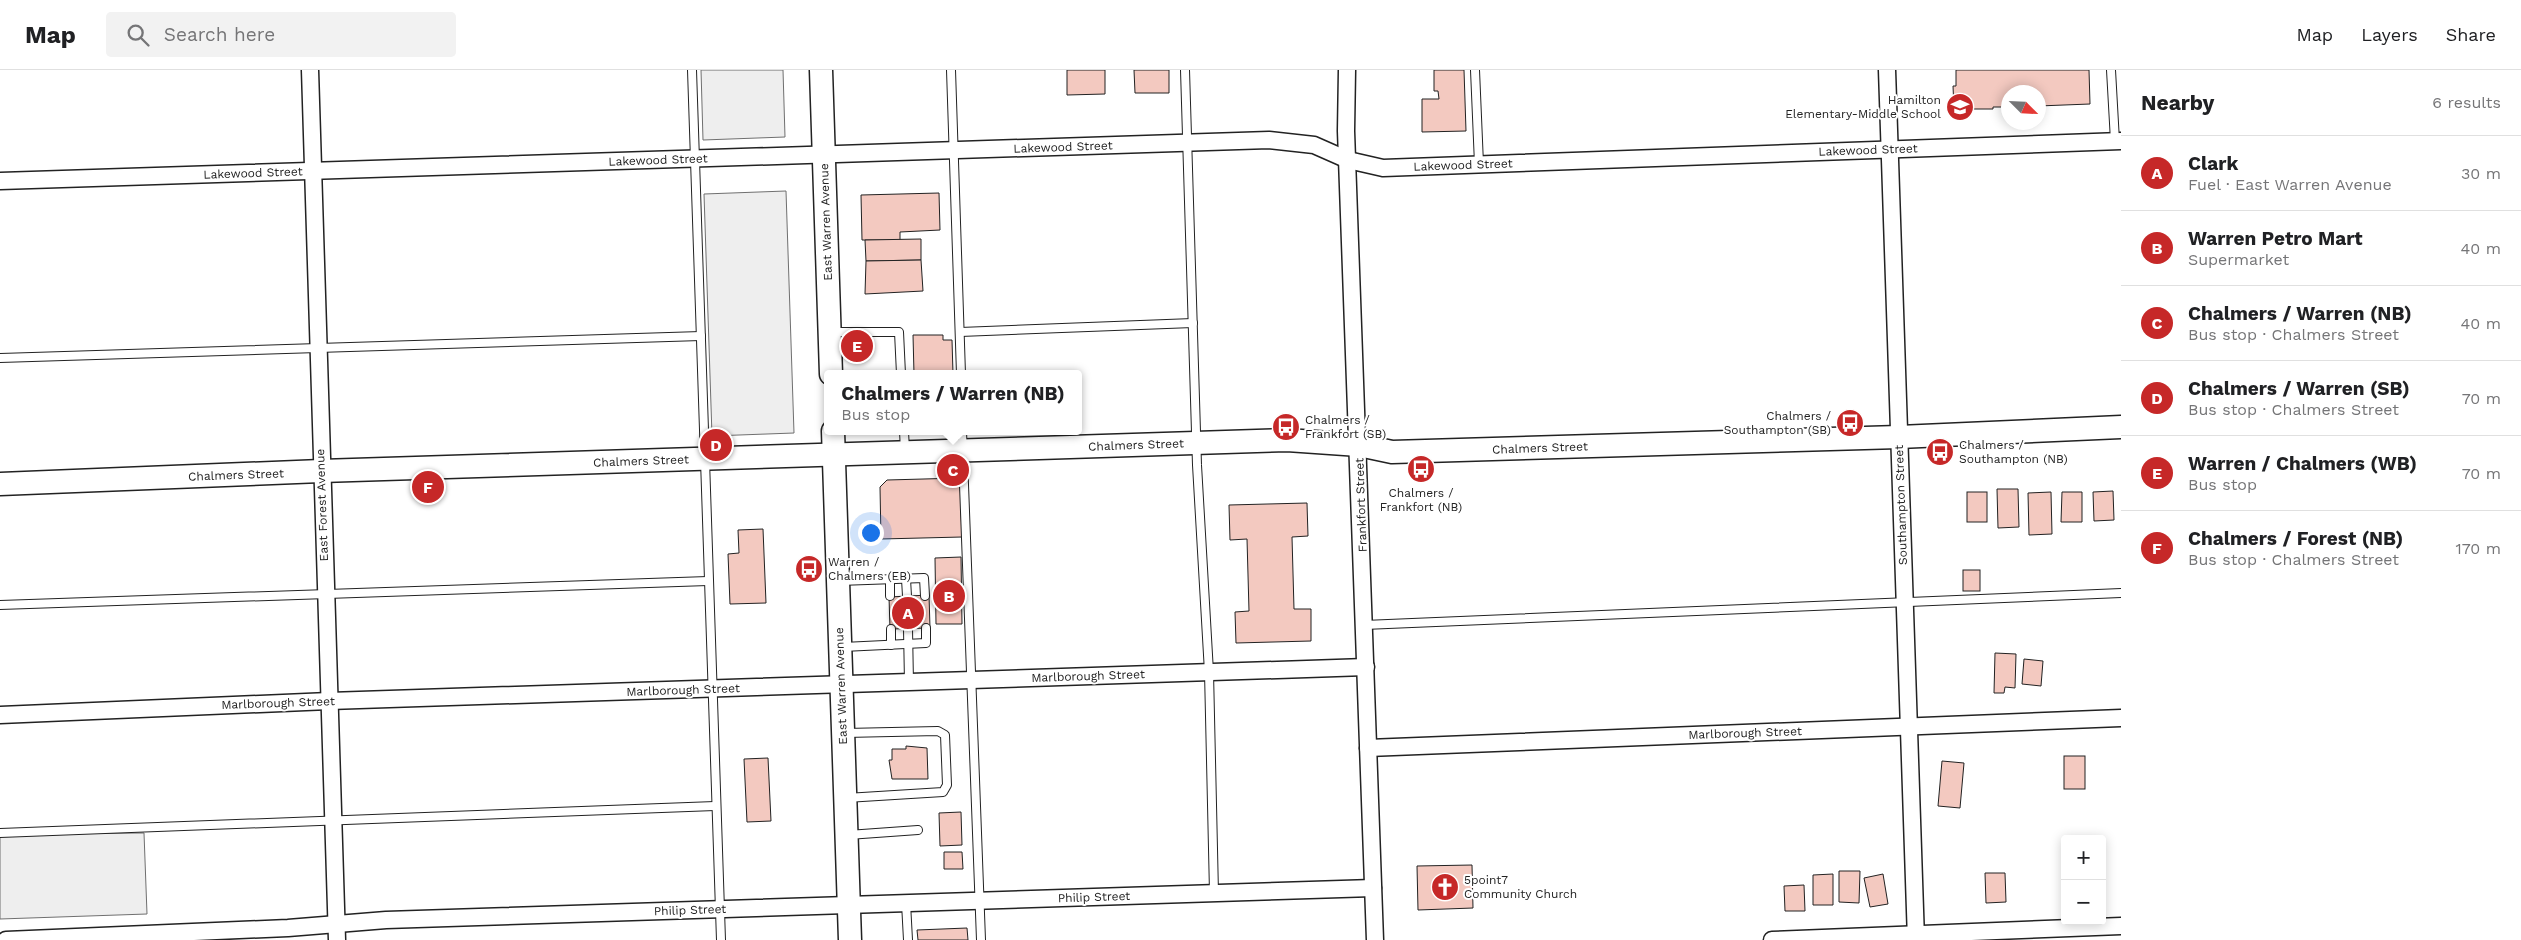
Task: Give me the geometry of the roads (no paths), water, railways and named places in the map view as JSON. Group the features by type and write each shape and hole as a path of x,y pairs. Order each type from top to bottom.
{"street":[{"name":"East Forest Avenue","path":"310,70 317,348 337,932"},
{"name":"East Warren Avenue","path":"821,70 831,370"},
{"name":"Frankfort Street","path":"1347,70 1348,160 1375,940"},
{"name":"Southampton Street","path":"1887,70 1916,937"},
{"name":"Lakewood Street","path":"0,181 1268,140 1314,145 1348,160 1383,168 2118,141"},
{"name":"Chalmers Street","path":"0,484 322,471 833,455 904,442 1197,443 1287,440 1359,445 1392,452 1899,437 2121,427"},
{"name":"East Warren Avenue","path":"833,435 850,940"},
{"name":"Marlborough Street","path":"0,715 329,701 1366,667"},
{"name":"Marlborough Street","path":"1368,748 2121,718"},
{"name":"Philip Street","path":"6,940 337,932 386,920 1374,888"},
{"path":"1772,940 1916,937 2121,926"}],"lane":[{"path":"692,70 711,689 721,940"},
{"path":"951,70 961,370"},
{"path":"1185,70 1197,443 1209,672 1214,893"},
{"path":"1476,70 1479,164"},
{"path":"2111,70 2118,141"},
{"path":"960,332 1193,322"},
{"path":"829,332 899,332 901,370"},
{"path":"0,358 701,336"},
{"path":"962,441 981,940"},
{"path":"906,578 907,596"},
{"path":"837,581 924,578 924,596"},
{"path":"890,579 890,596"},
{"path":"0,605 708,581"},
{"path":"1364,625 1904,604 2121,593"},
{"path":"840,648 926,643 926,628"},
{"path":"891,629 891,645"},
{"path":"908,629 909,683"},
{"path":"843,732 938,731 945,734 947,785 943,792 845,798"},
{"path":"0,833 715,806"},
{"path":"846,835 918,830"},
{"path":"906,903 908,940"}],"place":[{"name":"Hamilton Elementary-Middle School","path":"1960,107"},
{"name":"Warren / Chalmers (WB)","path":"857,346"},
{"name":"Chalmers / Southampton (SB)","path":"1850,423"},
{"name":"Chalmers / Frankfort (SB)","path":"1286,427"},
{"name":"Chalmers / Warren (SB)","path":"716,445"},
{"name":"Chalmers / Southampton (NB)","path":"1940,452"},
{"name":"Chalmers / Frankfort (NB)","path":"1421,469"},
{"name":"Chalmers / Warren (NB)","path":"953,470"},
{"name":"Chalmers / Forest (NB)","path":"428,487"},
{"name":"Warren / Chalmers (EB)","path":"809,569"},
{"name":"Warren Petro Mart","path":"949,596"},
{"name":"Clark","path":"908,613"},
{"name":"5point7 Community Church","path":"1445,887"}]}
